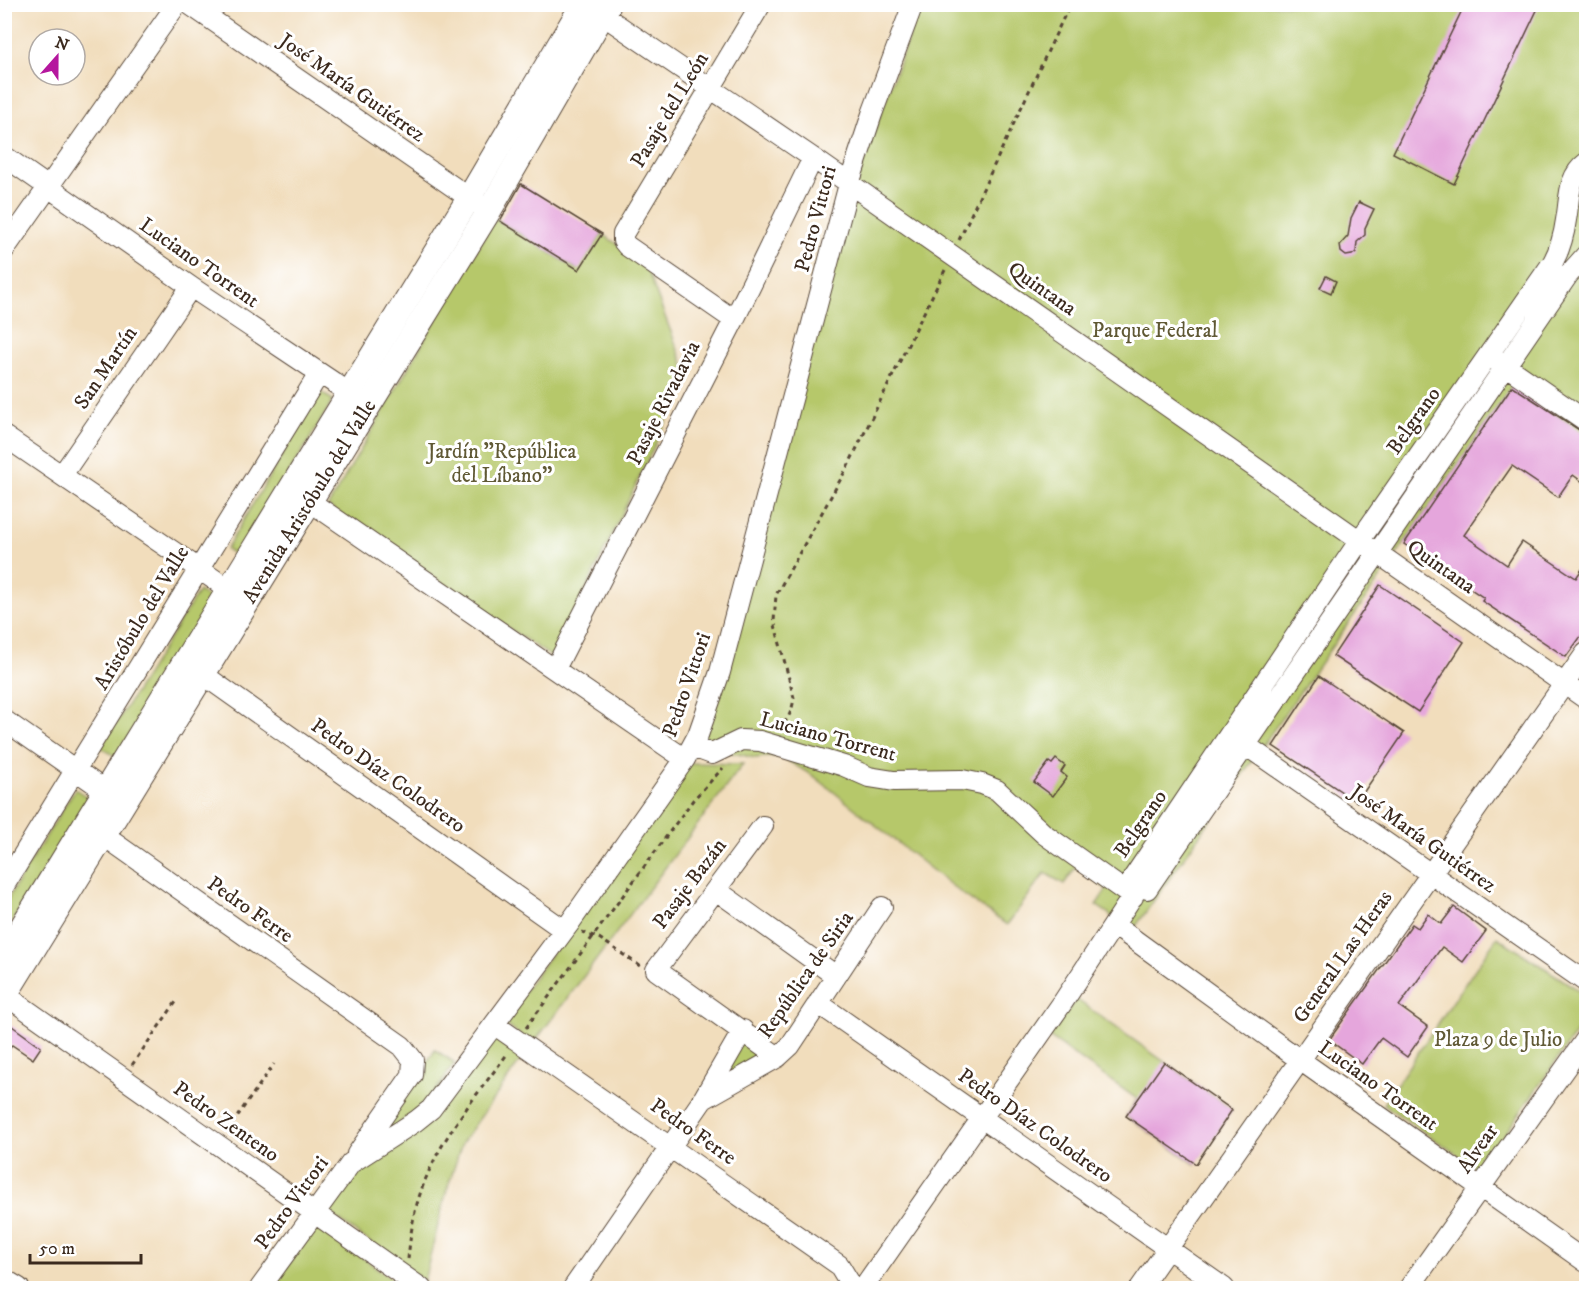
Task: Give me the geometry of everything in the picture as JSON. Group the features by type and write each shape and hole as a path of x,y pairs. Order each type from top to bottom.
{"main road":[{"name":"Avenida Aristóbulo del Valle","path":"239,596 291,488 348,393 469,198 595,7"},
{"name":"Avenida Aristóbulo del Valle","path":"5,995 95,830 194,668 239,596 310,502 489,211 595,7"},
{"name":"Avenida Aristóbulo del Valle","path":"4,956 95,830"}],"street":[{"path":"4,250 177,4"},
{"name":"José María Gutiérrez","path":"189,4 489,211"},
{"name":"Pasaje del León","path":"734,320 627,246 623,241 623,234 761,4"},
{"name":"Pedro Vittori","path":"260,1288 351,1163 431,1109 495,1025 689,753 720,672 849,184 912,4"},
{"name":"Quintana","path":"595,7 1587,699"},
{"name":"Luciano Torrent","path":"4,156 191,287 370,406"},
{"name":"Pasaje Rivadavia","path":"555,669 734,320 813,158"},
{"name":"Belgrano","path":"1136,892 1147,889 1360,540 1558,252 1566,222 1570,187 1585,159"},
{"name":"Belgrano","path":"1238,739 1377,552 1568,275 1587,255"},
{"name":"San Martín","path":"62,475 191,287"},
{"path":"1489,354 1587,421"},
{"name":"Aristóbulo del Valle","path":"4,886 77,772 319,374"},
{"path":"4,436 239,596"},
{"name":"Luciano Torrent","path":"291,488 555,669 689,753 712,754 741,740 760,741 844,766 869,777 894,781 962,780 982,784 997,790 1044,834 1136,892"},
{"name":"General Las Heras","path":"1140,1288 1587,653"},
{"name":"Pedro Díaz Colodrero","path":"194,668 566,927"},
{"path":"4,720 115,797"},
{"name":"José María Gutiérrez","path":"1238,739 1587,982"},
{"name":"Pasaje Bazán","path":"648,968 716,890 763,826"},
{"name":"Pedro Ferre","path":"95,830 402,1046 413,1060 412,1076 351,1163"},
{"path":"716,890 836,976"},
{"path":"863,1288 1136,892"},
{"name":"República de Siria","path":"702,1101 778,1057 790,1046 882,907"},
{"name":"Luciano Torrent","path":"1114,925 1300,1060 1587,1262"},
{"path":"648,968 743,1030 778,1057"},
{"name":"Pedro Zenteno","path":"5,995 421,1288"},
{"name":"Pedro Díaz Colodrero","path":"818,1004 1224,1288"},
{"name":"Pedro Ferre","path":"495,1025 839,1265 853,1288"},
{"name":"República de Siria","path":"573,1288 702,1101 743,1030"},
{"name":"Alvear","path":"1409,1288 1587,1039"},
{"path":"4,1279 19,1288"}],"path":[{"path":"760,741 780,728 787,720 794,698 774,621 776,595 848,466 952,255 1070,4"},
{"path":"1585,159 1587,117"},
{"path":"402,1275 408,1262 411,1228 417,1203 426,1177 453,1126 693,800 728,762"},
{"path":"566,927 600,938 648,968"},
{"path":"123,1078 176,1002"},
{"path":"217,1145 274,1064"}],"green space":[{"name":"Parque Federal","path":"920,5 1586,5 1586,435 1512,386 1129,936 1109,914 1096,905 1107,889 1076,867 1064,884 1045,873 1007,925 961,893 815,777 780,756 755,758 699,745 862,165"},
{"name":"Jardín \"República del Líbano\"","path":"495,218 578,270 602,234 644,262 688,376 553,658 328,506"},
{"path":"320,392 333,400 239,558 226,549"},
{"path":"199,591 213,601 116,757 101,747"},
{"path":"689,763 743,764 533,1044 502,1022"},
{"path":"75,789 90,799 5,933 5,903"},
{"name":"Plaza 9 de Julio","path":"1497,937 1586,995 1586,1018 1480,1170 1383,1104"},
{"path":"1076,999 1232,1110 1195,1164 1126,1116 1137,1099 1049,1037"},
{"path":"495,1032 526,1053 462,1143 446,1193 424,1281 328,1212 358,1169"},
{"path":"743,1033 776,1057 708,1092"},
{"path":"435,1050 455,1063 427,1103 368,1146"},
{"path":"317,1225 405,1288 271,1288"}],"building":[{"path":"1465,4 1540,4 1454,184 1393,153"},
{"path":"521,184 602,234 579,270 500,221"},
{"path":"1359,202 1374,209 1365,228 1365,235 1357,242 1356,252 1346,256 1341,252 1340,245 1348,236 1351,218"},
{"path":"1326,276 1336,281 1331,293 1320,288"},
{"path":"1512,386 1587,435 1587,485 1573,475 1558,497 1512,466 1464,535 1507,565 1522,542 1576,578 1587,562 1587,628 1566,657 1482,601 1484,598 1404,544"},
{"path":"1380,585 1464,642 1418,712 1333,656"},
{"path":"1319,676 1404,733 1357,802 1273,746"},
{"path":"1056,759 1065,766 1061,772 1067,777 1053,796 1034,782 1049,762 1052,764"},
{"path":"1454,907 1486,931 1463,962 1442,947 1399,1006 1428,1027 1407,1057 1381,1038 1362,1064 1329,1040 1412,924 1418,928 1428,914 1441,924"},
{"path":"12,1026 41,1047 33,1059 12,1045 4,1057 4,1028"},
{"path":"1164,1062 1232,1110 1196,1164 1126,1116"}]}
